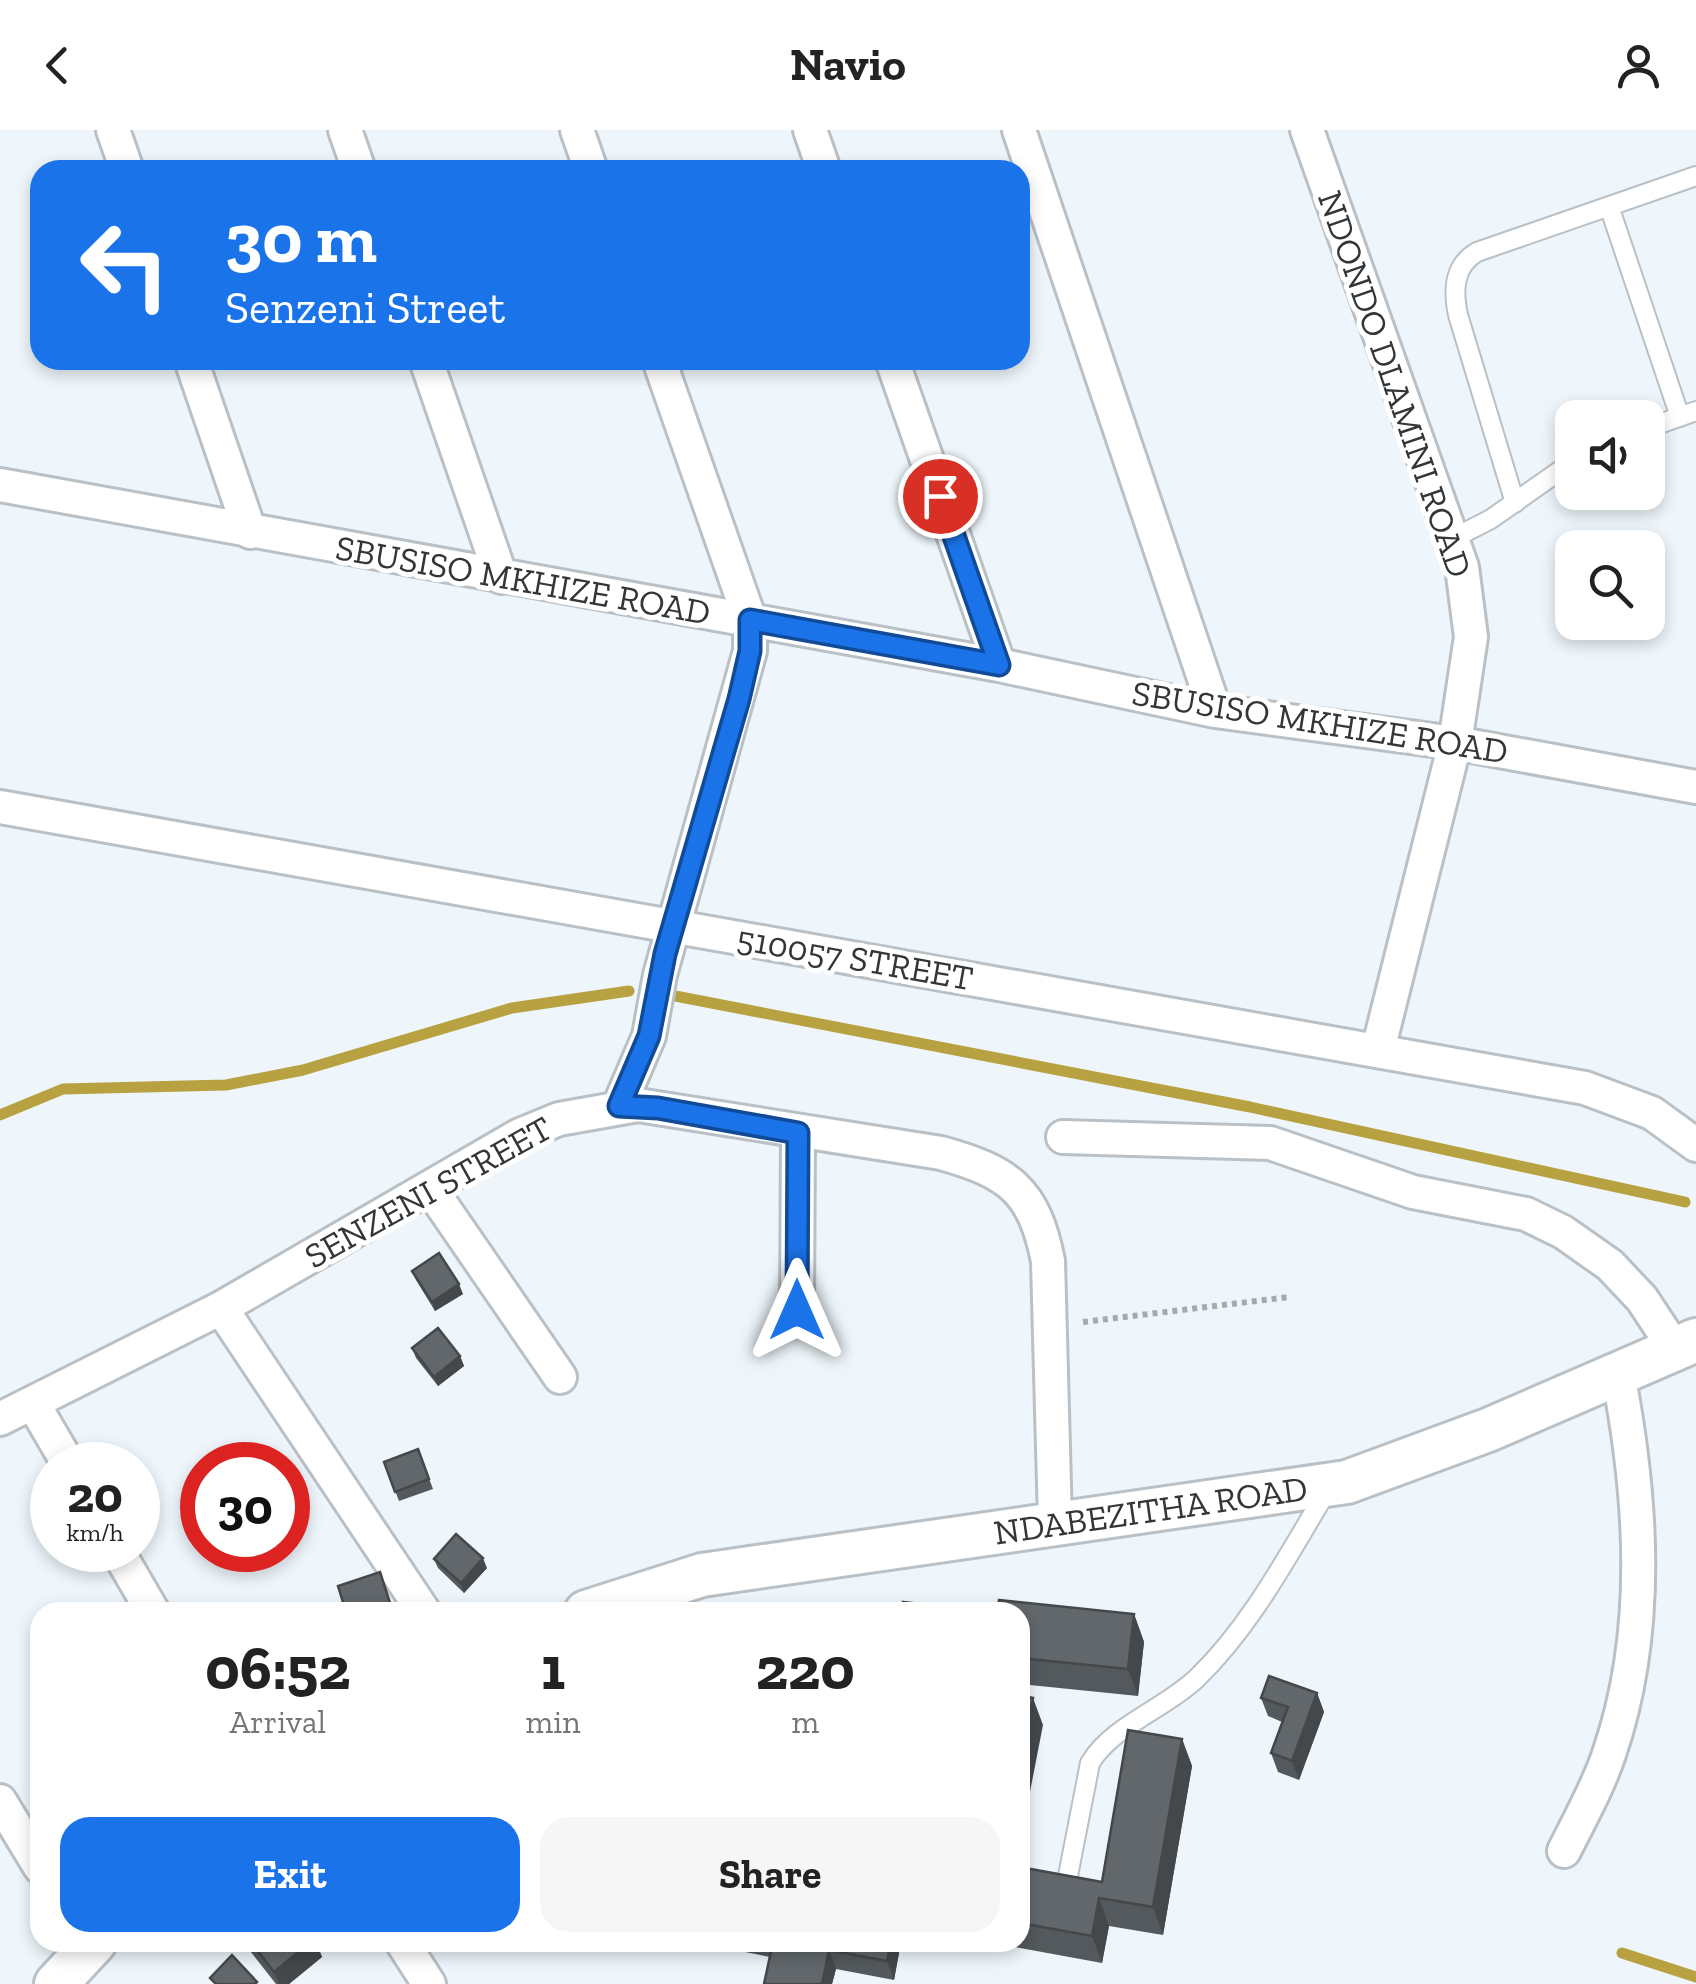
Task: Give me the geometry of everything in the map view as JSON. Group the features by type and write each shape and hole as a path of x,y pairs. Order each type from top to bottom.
{"street":[{"path":"113,130 124,160"},
{"path":"346,130 356,160"},
{"path":"577,130 588,160"},
{"path":"810,130 820,160"},
{"path":"1019,130 1029,160"},
{"name":"NDONDO DLAMINI ROAD","path":"1307,130 1462,567 1471,637 1456,743 1378,1050"},
{"path":"1030,163 1215,711"},
{"path":"194,370 250,532"},
{"path":"429,370 501,577"},
{"path":"619,1106 649,1036 657,986 750,651 750,620 662,370"},
{"path":"896,370 999,665"},
{"name":"SBUSISO MKHIZE ROAD","path":"0,485 999,665 1215,711 1456,743 1696,786"},
{"name":"510057 STREET","path":"0,807 1378,1050 1623,1099 1696,1146"},
{"name":"SENZENI STREET","path":"0,1419 221,1308 520,1135 559,1119 619,1106 658,1108 941,1153 980,1164 1010,1180 1028,1201 1041,1226 1052,1326 1055,1522"},
{"path":"797,1310 798,1133"},
{"path":"1063,1137 1270,1142 1414,1192 1526,1214 1563,1232 1610,1265 1686,1344"},
{"path":"430,1188 560,1376"},
{"path":"221,1308 417,1602"},
{"name":"NDABEZITHA ROAD","path":"617,1602 702,1574 1330,1485 1382,1472 1686,1344"},
{"path":"1564,1852 1608,1756 1636,1632 1634,1456 1618,1374"},
{"path":"34,1405 56,1442"},
{"path":"130,1572 147,1602"},
{"path":"0,1801 30,1850"},
{"path":"56,1984 83,1952"},
{"path":"408,1952 429,1984"}],"lane":[{"path":"1515,503 1458,315 1454,292 1458,273 1478,252 1696,176"},
{"path":"1609,206 1688,414"},
{"path":"1452,538 1515,503 1555,474"},
{"path":"1066,1886 1090,1763 1098,1749 1169,1703 1200,1675 1240,1628 1330,1485"}],"path":[{"path":"1052,1326 1289,1297"}],"building":[{"path":"439,1253 459,1284 432,1302 412,1271"},
{"path":"438,1328 460,1356 434,1377 412,1348"},
{"path":"418,1449 429,1479 395,1492 384,1462"},
{"path":"456,1534 483,1558 461,1583 434,1559"},
{"path":"380,1572 390,1602 343,1602 338,1586"},
{"path":"1030,1603 1134,1614 1128,1669 1030,1659"},
{"path":"1269,1676 1317,1693 1292,1761 1271,1753 1288,1707 1261,1698"},
{"path":"1128,1730 1182,1739 1153,1907 1099,1898 1092,1936 1030,1925 1030,1869 1102,1882"},
{"path":"259,1952 298,1952 274,1972"},
{"path":"771,1952 829,1952 822,1984 764,1984"},
{"path":"840,1952 889,1952 887,1961"},
{"path":"232,1955 255,1984 216,1984 210,1978"}],"waterway":[{"path":"0,1115 63,1089 226,1085 303,1070 512,1008 629,991"},
{"path":"670,995 1250,1107 1685,1202"},
{"path":"1622,1953 1696,1977"}],"route":[{"path":"797,1310 798,1133 658,1108 619,1106 649,1036 665,954 739,699 750,651 750,620 999,665 940,496"}]}
